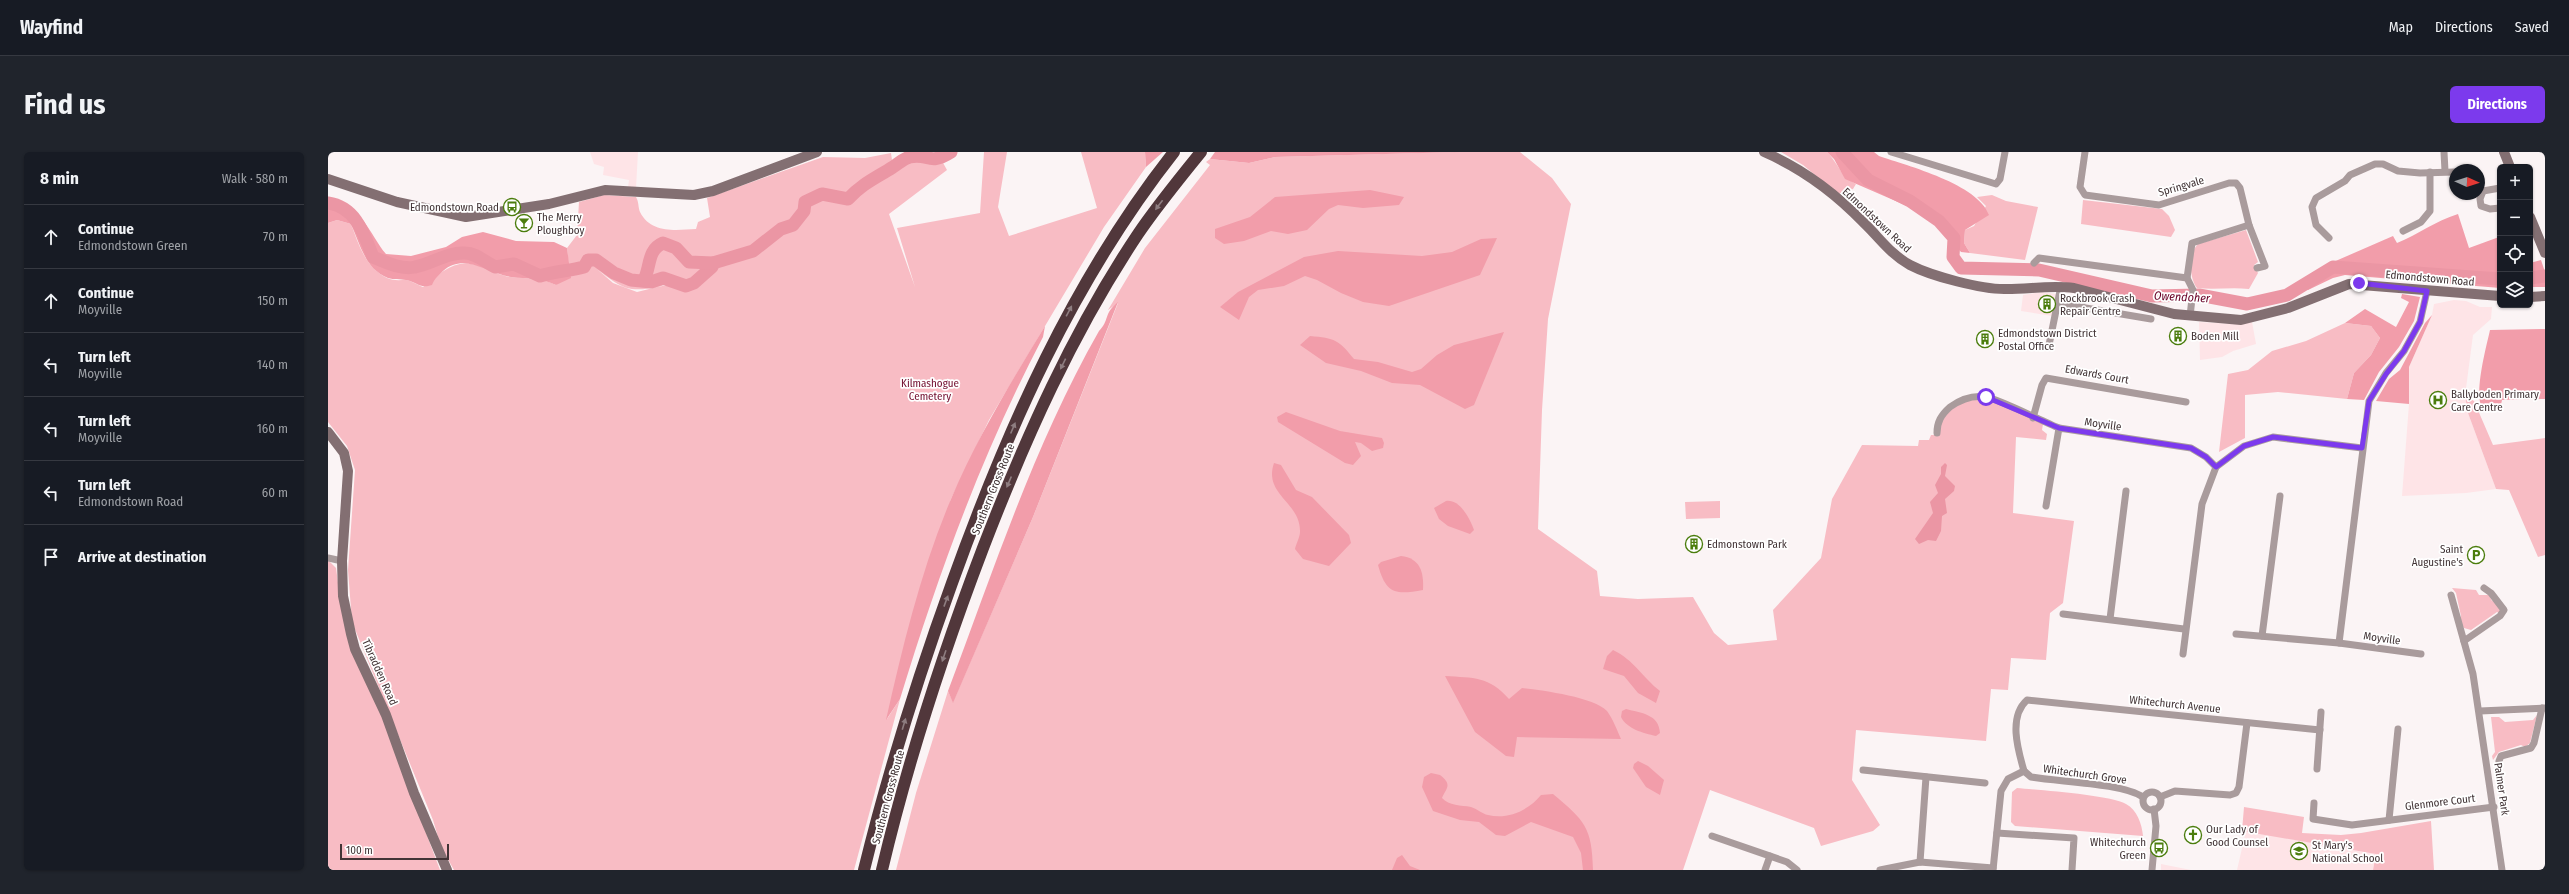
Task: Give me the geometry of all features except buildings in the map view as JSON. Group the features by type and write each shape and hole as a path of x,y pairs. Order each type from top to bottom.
{"highway":[{"name":"Southern Cross Route","path":"864,870 895,756 922,669 972,530 1000,459 1026,400 1073,304 1129,213 1174,152"},
{"name":"Southern Cross Route","path":"882,870 935,681 972,579 1024,446 1080,331 1113,272 1139,232 1201,152"}],"main road":[{"path":"328,179 397,202 466,217 549,204 600,191 694,195 713,191 817,152"},
{"name":"Edmondstown Road","path":"1764,152 1806,174 1863,221 1897,257 1911,266 1966,283 1992,288 2061,286 2085,290 2174,314 2241,320 2288,308 2349,284 2367,283 2427,291 2497,296"},
{"path":"2504,152 2509,164"},
{"path":"2533,224 2545,253"},
{"path":"2533,297 2545,296"},
{"name":"Tibradden Road","path":"328,432 344,453 348,471 342,561 344,602 355,649 386,715 414,793 447,870"}],"street":[{"path":"1891,152 1996,184 2000,179 2005,152"},
{"name":"Springvale","path":"2085,152 2080,187 2085,195 2159,205 2229,183 2236,183 2240,188 2249,225 2265,266 2257,268"},
{"path":"2444,152 2445,171"},
{"path":"2329,238 2316,226 2312,207 2316,198 2345,181 2350,175 2375,164 2383,164 2398,171 2449,171"},
{"path":"2404,231 2422,222 2430,211 2430,172"},
{"path":"2485,189 2497,188"},
{"path":"2480,200 2482,206 2490,209 2497,208"},
{"path":"2190,316 2193,290 2187,278 2192,243 2249,225"},
{"path":"2034,264 2038,258 2187,278"},
{"path":"2049,345 2061,286"},
{"path":"2081,307 2085,290"},
{"path":"2339,643 2369,401 2386,374 2404,351 2420,322 2427,291"},
{"path":"2062,304 2151,319"},
{"name":"Edwards Court","path":"2033,418 2046,378 2186,402"},
{"name":"Moyville","path":"1937,433 1940,418 1957,402 1972,397 1986,397 2059,428 2191,448 2206,457 2216,467"},
{"path":"2046,506 2059,428"},
{"path":"2183,654 2184,629 2202,504 2216,467 2244,446 2273,437 2362,448"},
{"path":"2110,619 2126,492"},
{"path":"2262,636 2280,496"},
{"path":"328,558 342,561"},
{"path":"2464,641 2500,616 2504,610 2491,593 2484,588"},
{"name":"Palmer Park","path":"2451,595 2464,641 2480,712 2502,870"},
{"path":"2063,614 2184,629"},
{"name":"Moyville","path":"2236,634 2339,643 2421,654"},
{"name":"Whitechurch Avenue","path":"2024,771 2017,744 2016,730 2020,712 2028,700 2320,730"},
{"name":"Palmer Park","path":"2480,712 2543,708 2534,743 2530,748 2500,756 2499,761"},
{"path":"2317,769 2321,712"},
{"path":"2160,797 2175,791 2230,795 2236,793 2239,787 2247,723"},
{"name":"Glenmore Court","path":"2389,820 2398,729"},
{"path":"1863,770 1985,783"},
{"path":"1880,870 1920,862 1993,869 2001,791 2008,779 2024,771"},
{"name":"Whitechurch Grove","path":"2024,771 2031,777 2112,787 2138,793 2143,797"},
{"path":"1920,862 1926,777"},
{"path":"2154,809 2146,808 2143,803 2143,797 2147,793 2153,792 2160,797"},
{"path":"2154,809 2160,803 2160,797"},
{"name":"Glenmore Court","path":"2314,802 2313,819 2352,825 2494,807"},
{"path":"2152,870 2156,826 2154,809"},
{"path":"1997,833 2074,838 2072,870"},
{"path":"1712,836 1787,862 1797,870"},
{"path":"1764,870 1770,856"}],"shaded area":[{"path":"590,152 638,152 636,188 628,187 629,180 603,175 604,167 594,164"},
{"path":"1145,152 1163,152 1146,167"},
{"path":"1215,152 1460,152 1275,157 1249,163 1210,159"},
{"path":"1827,152 1874,152 1879,156 1941,178 1957,185 1971,194 1982,204 1989,215 1965,230 1964,243 1970,253 1961,252 1943,231 1914,209 1845,179 1834,159"},
{"path":"1370,190 1404,197 1399,205 1363,208 1338,205 1329,209 1307,230 1288,234 1271,231 1244,241 1224,244 1215,238 1215,229 1250,217 1275,197"},
{"path":"328,201 339,202 356,212 369,228 386,254 411,256 446,247 462,237 483,232 516,241 554,242 567,248 571,278 556,285 539,280 511,277 477,266 460,264 451,266 443,271 435,279 432,285 428,286 421,286 406,280 388,278 374,269 364,255 351,224 337,220 328,223"},
{"path":"2458,214 2469,248 2497,238 2497,288 2345,275 2333,278 2308,290 2304,280 2331,263 2393,236 2397,243 2442,220"},
{"path":"1497,238 1480,275 1389,306 1363,302 1341,293 1317,280 1305,276 1284,286 1258,290 1249,297 1239,320 1220,307 1238,292 1304,257 1338,251 1422,256 1452,252 1481,239"},
{"path":"2541,260 2545,272 2545,287 2533,287 2533,262"},
{"path":"2042,292 2056,294 2052,316 2021,311 2023,295"},
{"path":"2402,294 2420,297 2414,321 2399,347 2379,372 2364,400 2347,399 2354,373 2371,355 2380,338 2371,326 2345,323 2365,309 2396,327 2409,302 2401,298"},
{"name":"Ballyboden Primary Care Centre","path":"2454,300 2466,301 2480,307 2492,307 2491,319 2473,335 2465,396 2468,413 2496,489 2466,493 2402,496 2409,404 2409,367 2432,315 2434,304"},
{"path":"1118,302 1033,517 953,703 948,691 1016,508 1054,418 1110,310"},
{"path":"2432,315 2409,367 2409,404 2376,401 2389,379 2400,370 2425,323"},
{"path":"2199,322 2236,324 2252,322 2256,344 2233,351 2222,357 2200,360"},
{"path":"1045,326 1043,337 1000,425 981,470 930,606 900,699 886,720 906,636 922,580 940,526 961,476 983,432"},
{"path":"2545,329 2545,399 2502,400 2500,409 2483,410 2480,403 2479,394 2483,360 2490,330"},
{"path":"1504,332 1474,405 1465,409 1420,385 1392,383 1361,371 1326,363 1300,345 1310,336 1331,339 1340,344 1354,359 1378,362 1412,372 1421,369 1437,355 1454,345"},
{"path":"1286,412 1340,431 1382,438 1384,443 1383,448 1372,451 1361,443 1355,442 1361,456 1353,465 1345,463 1278,422 1277,417"},
{"path":"1274,463 1281,465 1296,490 1312,497 1349,535 1351,543 1329,566 1303,559 1295,549 1300,534 1299,522 1295,513 1278,491 1274,483 1272,474"},
{"path":"1945,463 1947,465 1945,476 1955,486 1954,491 1945,499 1947,513 1942,516 1941,531 1936,541 1928,540 1919,544 1915,539 1933,513 1930,502 1938,493 1935,485 1941,474 1941,467"},
{"path":"1446,501 1456,503 1464,511 1474,530 1470,534 1448,526 1439,519 1434,508"},
{"path":"1401,556 1413,560 1420,567 1423,577 1423,590 1399,592 1388,587 1384,582 1378,565 1381,562"},
{"path":"1613,650 1627,659 1660,691 1656,703 1638,693 1624,676 1603,669 1607,656"},
{"path":"1445,676 1473,678 1488,682 1502,691 1509,699 1522,688 1567,695 1591,702 1607,711 1621,739 1517,737 1514,757 1506,756 1475,732"},
{"path":"1626,709 1643,713 1653,718 1659,727 1660,733 1656,736 1651,735 1627,725 1621,717 1622,711"},
{"path":"1638,761 1648,766 1664,780 1660,795 1646,787 1633,768 1634,764"},
{"path":"1431,773 1440,775 1446,781 1447,786 1442,798 1445,801 1452,804 1471,807 1488,815 1510,815 1524,809 1541,795 1553,794 1573,811 1585,826 1591,844 1593,870 1583,870 1581,853 1573,837 1531,822 1505,836 1496,835 1479,822 1460,820 1433,811 1422,787 1424,777"},
{"name":"St Mary's National School","path":"2246,831 2376,854 2373,870 2237,870"},
{"path":"1402,855 1410,866 1420,870 1392,870 1397,858"},
{"path":"2161,864 2191,870 2161,870"}],"green space":[{"name":"Kilmashogue Cemetery","path":"984,152 1007,152 998,207 1009,236 1097,208 1081,152 1145,152 1146,167 1104,227 989,420 951,499 887,719 900,699 854,870 454,870 441,847 433,820 352,622 348,570 355,470 347,446 328,422 328,223 337,220 351,224 368,262 379,273 389,279 406,280 423,287 449,268 456,265 471,264 484,267 507,276 540,280 556,285 569,268 567,248 577,235 579,202 604,195 636,197 640,212 651,224 657,227 672,230 696,229 698,222 710,217 707,198 823,157 865,158 891,153 894,174 895,169 908,160 942,161 947,170 889,214 915,287 897,228 980,213","holes":["597,269 613,281 627,288 648,289 657,287 637,292 613,283","668,286 681,286 690,289"]},
{"path":"1455,152 1520,152 1552,178 1571,204 1548,319 1542,410 1538,529 1597,571 1600,596 1638,599 1693,597 1714,633 1728,645 1777,640 1773,610 1821,558 1832,499 1862,445 1918,446 1919,440 1929,440 1931,435 1940,435 1939,424 1951,410 1963,403 1975,400 1988,401 2002,405 2043,424 2042,430 2047,434 2046,440 2016,437 2013,513 2074,521 2063,603 2050,613 2046,660 2011,658 2008,690 1991,689 1986,741 1856,730 1852,780 1880,825 1873,831 1821,846 1814,828 1710,790 1683,870 896,870 916,793 948,691 953,702 1033,517 1118,303 1108,310 1145,248 1210,165 1206,162 1210,159 1249,163 1275,157"},
{"path":"1781,152 1827,152 1843,174 1856,184 1853,189 1838,194 1803,165"},
{"path":"1992,195 2006,201 2038,207 2025,260 1970,253 1964,243 1965,230 1974,226 1986,206 1977,197"},
{"path":"2083,200 2162,209 2169,216 2175,230 2171,237 2081,224"},
{"path":"2246,230 2258,262 2254,265 2258,273 2249,289 2197,288 2192,278 2191,259 2192,254 2198,244"},
{"path":"2345,323 2371,326 2380,338 2371,355 2354,373 2347,399 2278,392 2245,395 2245,438 2219,452 2228,374 2248,370 2272,351 2306,341"},
{"path":"2465,396 2474,401 2493,445 2545,438 2545,555 2538,557 2509,490 2496,489 2468,413"},
{"path":"1720,501 1720,518 1686,519 1685,502"},
{"path":"328,560 336,568 339,590 382,716 440,870 328,870"},
{"path":"2452,588 2476,590 2479,595 2489,595 2492,601 2497,602 2500,610 2499,613 2497,612 2471,630 2464,628 2459,620 2461,616 2456,593"},
{"path":"2537,715 2530,743 2525,747 2521,745 2499,752 2493,760 2492,756 2495,752 2491,717 2499,717 2505,722 2533,720"},
{"path":"2017,788 2105,798 2126,804 2136,814 2143,836 2015,826 2011,822 2012,792"},
{"path":"2244,807 2304,817 2302,833 2341,835 2431,821 2434,870 2373,870 2376,854 2242,831"}],"waterway":[{"name":"Owendoher","path":"644,280 654,250 663,243 676,248 689,262 713,263 753,251 781,229 793,225 804,211 805,202 822,194 848,199 864,185 910,157 921,156 933,159 951,152"},
{"name":"Owendoher","path":"1842,152 1868,180 1910,201 1939,221 1954,238 1953,257 1961,268 2039,270 2152,296 2199,295 2247,304 2287,295 2333,267 2497,279"},
{"name":"Owendoher","path":"328,203 346,210 358,223 373,257 393,265 410,268 452,254 469,253 495,267 514,264 540,276 584,267 588,260 596,260 614,273 631,280 651,282 663,278 686,286 694,283 712,267 713,263"},
{"name":"Owendoher","path":"2533,278 2545,276"}],"place":[{"name":"Edmondstown Road","path":"512,207"},
{"name":"The Merry Ploughboy","path":"524,223"},
{"name":"Rockbrook Crash Repair Centre","path":"2047,304"},
{"name":"Boden Mill","path":"2178,336"},
{"name":"Edmondstown District Postal Office","path":"1985,339"},
{"name":"Ballyboden Primary Care Centre","path":"2438,400"},
{"name":"Edmonstown Park","path":"1694,544"},
{"name":"Saint Augustine's","path":"2476,555"},
{"name":"Our Lady of Good Counsel","path":"2193,835"},
{"name":"Whitechurch Green","path":"2159,848"},
{"name":"St Mary's National School","path":"2299,851"}],"route":[{"path":"1986,397 2059,428 2191,448 2206,457 2216,467 2244,446 2273,437 2296,438 2362,448 2369,401 2386,374 2404,351 2420,322 2427,291 2359,283"}]}
